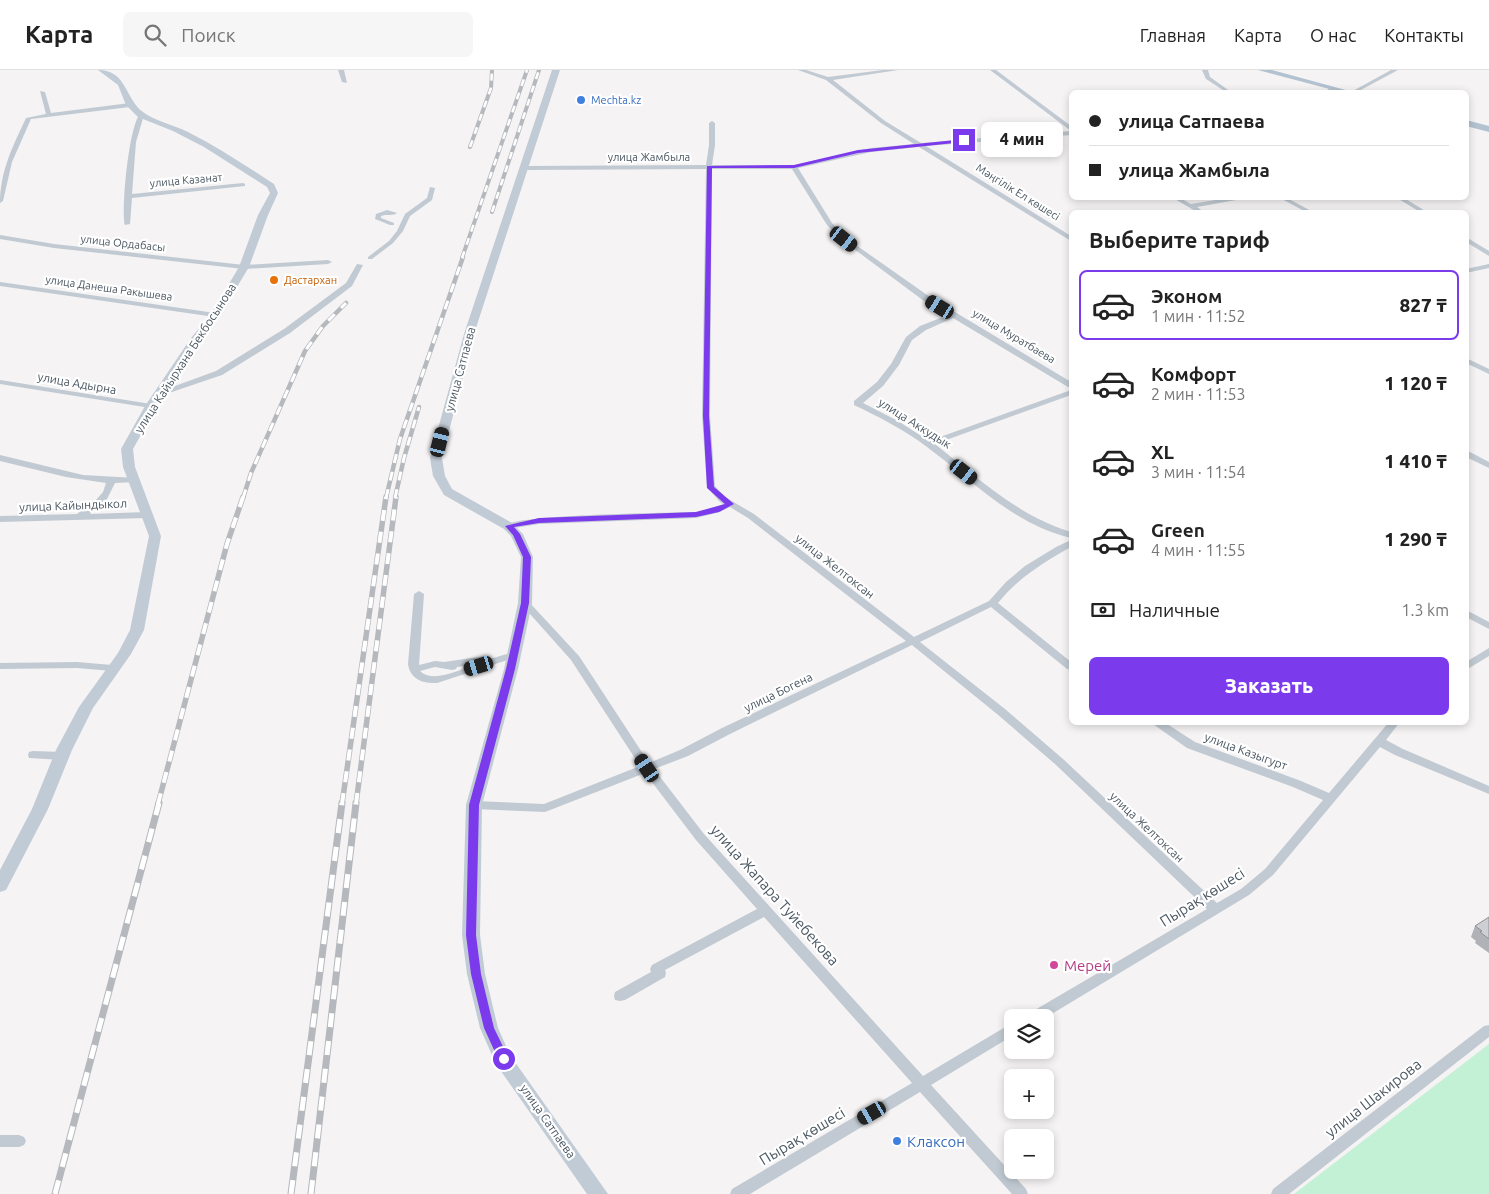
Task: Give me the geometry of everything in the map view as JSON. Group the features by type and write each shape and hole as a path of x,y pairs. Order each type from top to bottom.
{"main road":[{"path":"1262,70 1330,90"},
{"path":"1469,124 1489,129"}],"street":[{"name":"улица Кайырхана Бекбосынова","path":"1,882 40,809 62,756 86,707 112,668 124,654 137,630 155,536 133,480 127,459 127,449 160,392 195,340 215,315 244,267 263,215 274,193 271,186 207,145 176,129 142,115 130,105 121,84 102,70"},
{"path":"340,70 345,82"},
{"name":"улица Сатпаева","path":"556,70 469,334 436,458 438,478 448,492 508,526 517,534 527,557 525,603 514,655 474,805 471,935 476,974 489,1028 504,1059 598,1194"},
{"name":"Мәңгілік Ел көшесі","path":"801,70 828,79 883,122 1069,237"},
{"path":"828,79 895,70"},
{"path":"993,70 1069,128"},
{"path":"1205,70 1208,78 1226,90"},
{"path":"1358,90 1395,70"},
{"path":"42,92 49,115"},
{"path":"0,200 3,176 29,118 130,105"},
{"path":"127,224 130,196 129,160 135,129 142,115"},
{"name":"улица Желтоксан","path":"712,123 709,167 706,416 711,488 730,504 751,516 912,641 1037,742 1125,822 1216,910"},
{"name":"улица Жамбыла","path":"524,168 794,167 858,152 920,144 1069,133"},
{"name":"улица Муратбаева","path":"794,167 829,224 844,239 896,278 953,315 1069,384"},
{"name":"улица Казанат","path":"130,196 243,185"},
{"path":"370,258 392,242 407,216 430,199 432,188"},
{"path":"1180,200 1197,210"},
{"path":"1190,206 1224,200"},
{"path":"1287,200 1306,210"},
{"path":"1403,200 1421,210"},
{"path":"392,224 378,219 378,215 387,212 394,213"},
{"name":"улица Ордабасы","path":"0,237 54,246 244,267 328,262"},
{"path":"1469,241 1489,254"},
{"path":"160,392 219,373 246,358 332,298 349,284 358,271 359,265"},
{"path":"1469,270 1489,266"},
{"name":"улица Данеша Ракышева","path":"0,284 215,315"},
{"name":"улица Аккудык","path":"953,315 923,328 910,340 895,365 880,384 857,403 928,444 994,495 1025,516 1069,534"},
{"path":"1469,362 1489,372"},
{"name":"улица Адырна","path":"0,382 151,406"},
{"path":"928,444 1069,393"},
{"path":"1469,455 1489,465"},
{"path":"0,458 88,478 111,481 133,480"},
{"path":"78,517 102,500 111,481"},
{"path":"508,526 539,521 696,515 730,504"},
{"name":"улица Кайындыкол","path":"0,519 147,515"},
{"name":"улица Богена","path":"474,805 545,808 684,753 992,603 1005,586 1026,569 1069,544"},
{"path":"419,594 413,656 414,669 421,677 428,681 514,655"},
{"name":"улица Жапара Туйебекова","path":"525,603 575,658 647,768 700,837 1021,1194"},
{"path":"992,603 1069,665"},
{"path":"1469,615 1489,626"},
{"path":"1469,666 1489,650"},
{"path":"414,669 424,666 447,665 514,655"},
{"path":"0,666 77,665 112,668"},
{"path":"447,665 453,668 456,673"},
{"name":"улица Казыгурт","path":"1161,725 1191,745 1297,784 1330,799"},
{"name":"Пырақ көшесі","path":"1048,1009 1245,892 1269,872 1392,725"},
{"path":"1378,741 1399,752 1489,790"},
{"path":"33,755 62,756"},
{"path":"620,996 658,971 766,910"},
{"name":"улица Шакирова","path":"1278,1194 1489,1030"},
{"name":"Пырақ көшесі","path":"737,1194 1004,1035"},
{"path":"0,1141 19,1141"}],"green space":[{"path":"1489,1044 1489,1194 1294,1194"}],"building":[{"path":"1489,917 1489,939 1475,926"}],"railway":[{"path":"470,147 491,88 492,70"},
{"path":"462,258 527,70"},
{"path":"492,212 539,70"},
{"path":"386,498 400,439 463,257"},
{"path":"243,498 251,473 305,351 323,326 346,303"},
{"path":"395,498 419,407"},
{"path":"158,804 227,544 243,497"},
{"path":"342,804 386,497"},
{"path":"356,804 396,497"},
{"path":"55,1194 159,803"},
{"path":"291,1194 342,803"},
{"path":"311,1194 356,803"}],"place":[{"name":"Mechta.kz","path":"581,100"},
{"name":"Дастархан","path":"274,280"},
{"name":"Мерей","path":"1054,965"},
{"name":"Клаксон","path":"897,1141"}],"route":[{"path":"504,1059 489,1028 476,974 471,935 474,805 510,669 525,603 527,557 517,534 508,526 539,521 696,515 730,504 711,488 706,416 709,167 794,167 858,152 964,140"}]}
